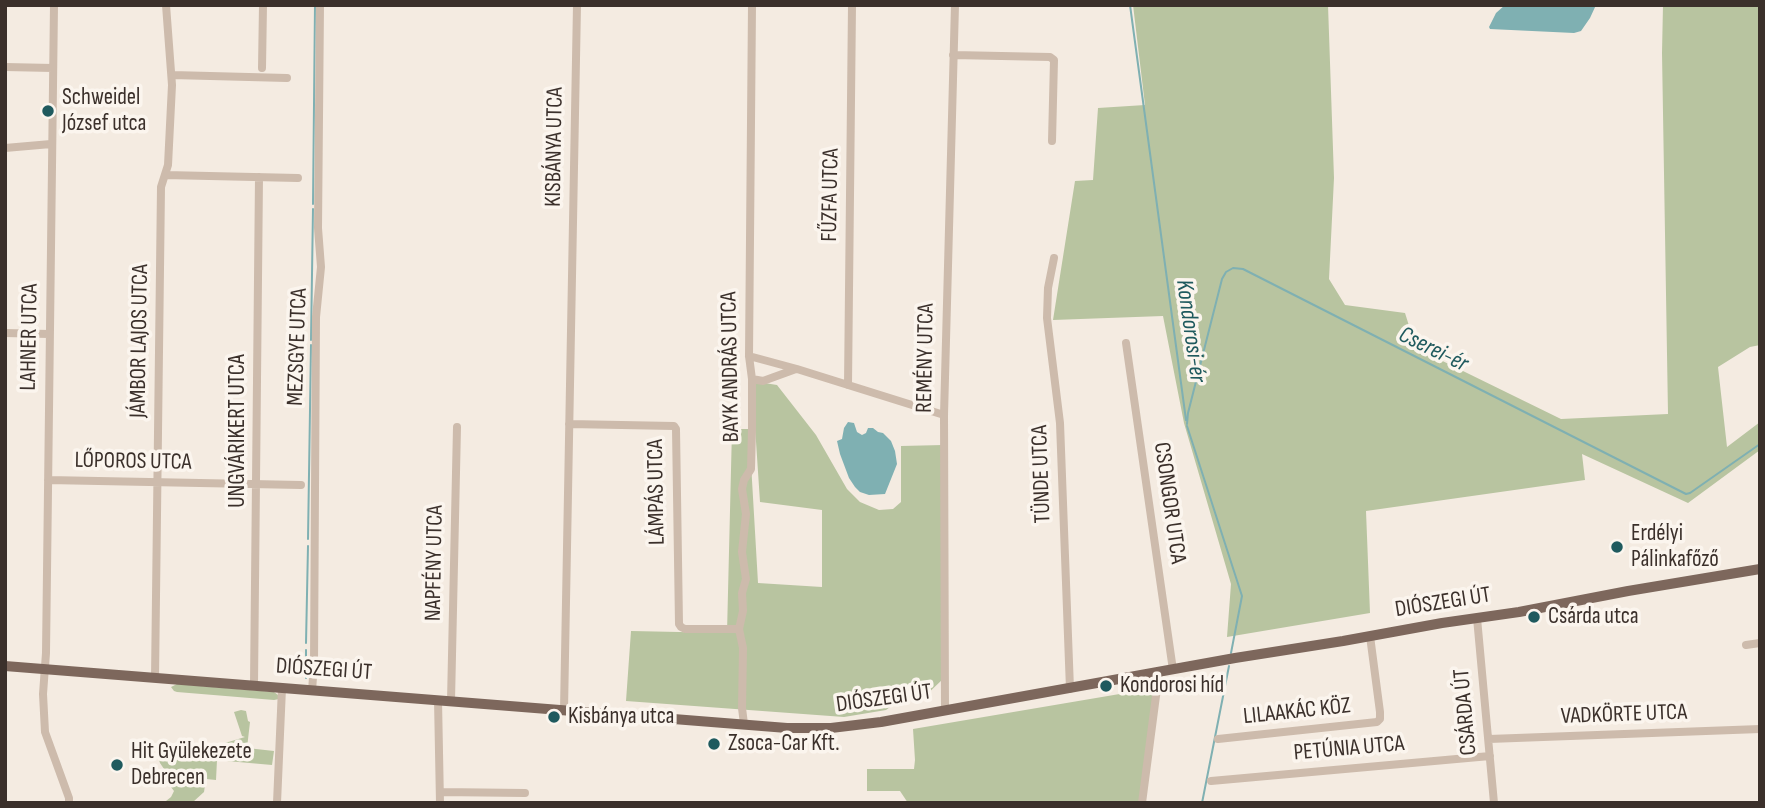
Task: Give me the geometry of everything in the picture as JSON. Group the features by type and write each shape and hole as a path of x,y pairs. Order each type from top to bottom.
{"main road":[{"name":"DIÓSZEGI ÚT","path":"5,666 787,728 831,728 881,722 1760,569"}],"street":[{"name":"LAHNER UTCA","path":"54,5 43,695 46,732 69,803"},
{"name":"JÁMBOR LAJOS UTCA","path":"155,678 161,187 168,165 172,75 166,5"},
{"path":"262,68 263,5"},
{"name":"MEZSGYE UTCA","path":"312,691 316,317 321,267 318,228 320,5"},
{"name":"KISBÁNYA UTCA","path":"564,710 577,5"},
{"name":"BAYK ANDRÁS UTCA","path":"744,724 743,649 739,629 746,579 742,552 746,514 742,489 751,470 752,379 749,356 752,5"},
{"name":"FŰZFA UTCA","path":"848,385 852,5"},
{"name":"REMÉNY UTCA","path":"945,711 944,415 955,5"},
{"path":"953,55 1050,57 1054,60 1052,141"},
{"path":"5,67 53,68"},
{"path":"172,75 288,78"},
{"path":"5,148 51,144"},
{"path":"164,175 298,178"},
{"name":"UNGVÁRIKERT UTCA","path":"254,685 259,177"},
{"name":"TÜNDE UTCA","path":"1054,258 1048,288 1047,318 1060,423 1070,689"},
{"path":"5,333 49,334"},
{"name":"CSONGOR UTCA","path":"1126,343 1173,670"},
{"path":"749,356 944,415"},
{"path":"752,379 764,380 797,369"},
{"name":"LÁMPÁS UTCA","path":"569,424 674,426 678,620 685,629 739,629"},
{"name":"NAPFÉNY UTCA","path":"451,701 457,427"},
{"name":"LŐPOROS UTCA","path":"48,480 301,485"},
{"name":"CSÁRDA ÚT","path":"1477,618 1494,803"},
{"name":"LILAAKÁC KÖZ","path":"1218,739 1377,722 1380,712 1370,636"},
{"path":"1746,645 1760,643"},
{"path":"1142,803 1159,673"},
{"path":"278,803 282,688"},
{"path":"438,700 440,803"},
{"name":"VADKÖRTE UTCA","path":"1489,739 1760,729"},
{"name":"PETÚNIA UTCA","path":"1211,781 1490,757"},
{"path":"440,792 525,793"}],"green space":[{"path":"1133,5 1328,5 1334,178 1329,279 1345,305 1405,313 1416,348 1561,419 1668,414 1663,5 1760,5 1760,345 1750,347 1718,367 1727,447 1760,422 1760,450 1688,503 1582,454 1585,480 1366,511 1370,613 1227,637 1231,584 1184,423 1163,316 1053,320 1075,181 1093,180 1098,108 1145,105"},
{"path":"752,381 777,385 816,435 847,489 860,502 879,510 893,509 901,502 901,446 943,445 943,679 921,700 907,699 886,710 844,717 626,701 631,631 727,633 732,429 749,429 758,583 822,587 822,510 760,502"},
{"path":"177,684 274,692 279,699 177,692 171,687"},
{"path":"1155,688 1142,803 908,803 900,791 867,791 867,769 914,769 913,729"},
{"path":"246,711 250,722 247,748 274,751 272,765 227,761 223,749 226,748 225,743 245,737 242,736 234,712"},
{"path":"208,754 217,760 216,780 206,779 204,792 193,802 167,803 174,791 167,782 168,775 159,760 195,760 195,757"}],"water":[{"path":"1505,5 1596,5 1581,31 1574,33 1490,29 1496,13"},
{"path":"848,422 854,423 857,432 862,435 868,428 873,428 891,441 897,464 885,494 869,495 860,492 849,478 837,441 842,439"}],"waterway":[{"path":"313,204 315,5"},
{"name":"Kondorosi-ér","path":"1130,5 1186,420"},
{"path":"311,340 313,209"},
{"name":"Cserei-ér","path":"1187,424 1222,279 1226,272 1233,268 1243,269 1686,494 1760,444"},
{"path":"308,539 311,345"},
{"name":"Kondorosi-ér","path":"1187,426 1242,596 1231,653"},
{"path":"306,643 308,546"},
{"path":"306,650 306,678"},
{"name":"Kondorosi-ér","path":"1202,803 1229,666"}],"place":[{"name":"Schweidel József utca","path":"48,111"},
{"name":"Erdélyi Pálinkafőző","path":"1617,547"},
{"name":"Csárda utca","path":"1534,617"},
{"name":"Kondorosi híd","path":"1106,686"},
{"name":"Kisbánya utca","path":"554,717"},
{"name":"Zsoca-Car Kft.","path":"714,744"},
{"name":"Hit Gyülekezete Debrecen","path":"117,765"}]}
